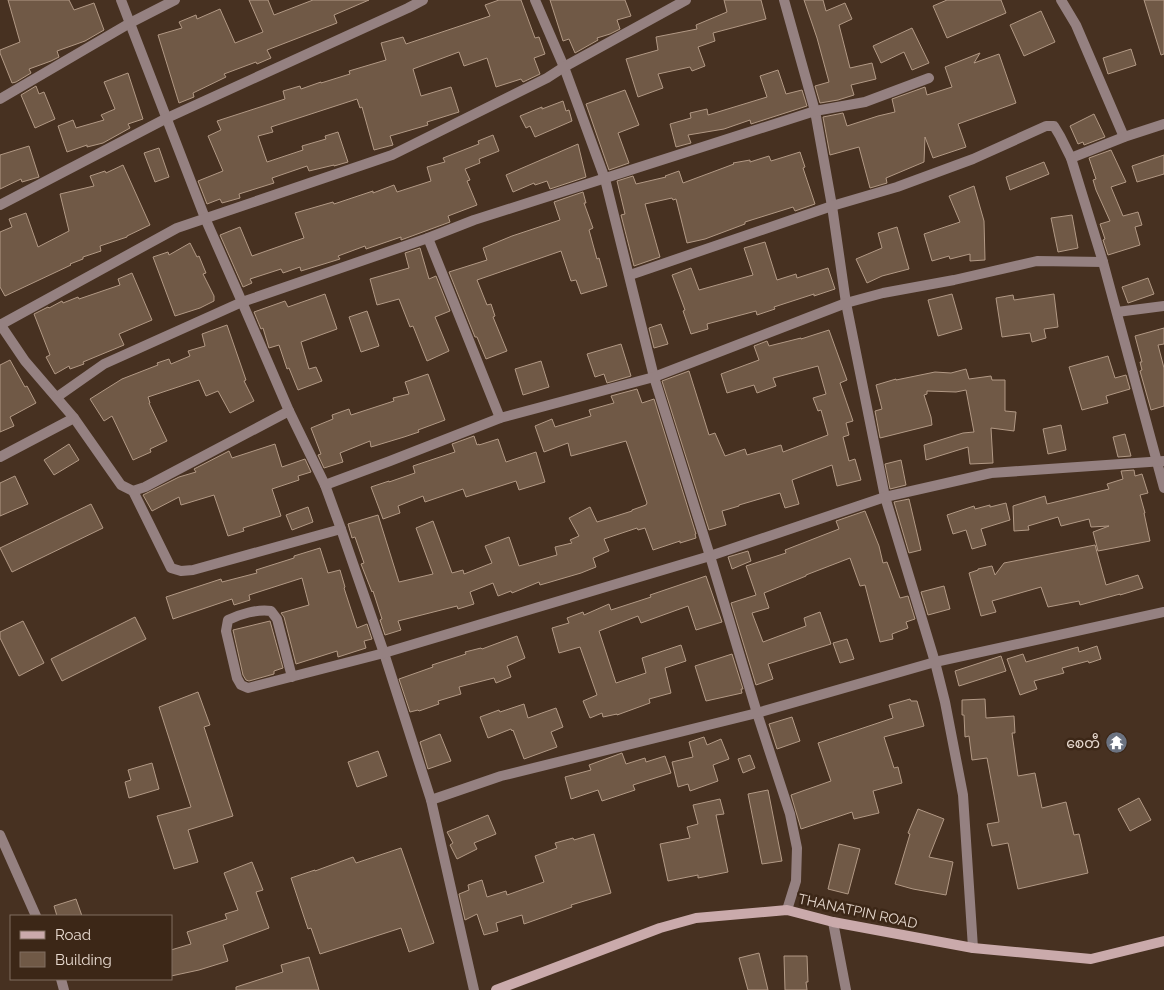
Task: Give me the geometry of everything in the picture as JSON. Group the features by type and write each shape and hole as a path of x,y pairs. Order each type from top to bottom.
{"main road":[{"name":"THANATPIN ROAD","path":"496,990 660,928 696,918 787,910 833,922 973,948 1091,959 1164,941"}],"street":[{"path":"121,0 205,218 289,411 325,484 384,653 431,800 474,990"},
{"path":"0,99 130,23 175,0"},
{"path":"0,205 167,118 423,0"},
{"path":"535,0 564,67 605,179 654,377 790,814 797,848 796,881 787,910"},
{"path":"341,529 193,570 181,571 171,568 133,491 121,485 74,418 25,361 0,324 177,228 392,155 547,78 686,0"},
{"path":"784,0 815,111 832,206 846,303 885,497 945,702 963,795 973,948"},
{"path":"1061,0 1076,25 1124,137"},
{"path":"56,396 104,364 242,302 428,238 474,220 815,111 865,102 929,78"},
{"path":"1071,158 1124,137 1164,124"},
{"path":"630,276 832,206 897,187 973,159 1046,126 1054,126 1071,158 1104,262 1161,461 1164,488"},
{"path":"428,238 500,418"},
{"path":"325,484 500,418 654,377 846,303 884,293 954,280 1037,261 1104,262"},
{"path":"1117,312 1164,306"},
{"path":"133,491 145,487 289,411"},
{"path":"0,458 74,418"},
{"path":"292,677 277,619 271,611 264,610 228,620 226,630 238,678 241,685 248,688 292,677 384,653 710,556 885,497 990,473 1161,461"},
{"path":"431,800 501,776 757,713 934,662 1164,612"},
{"path":"0,835 36,915"},
{"path":"833,922 846,990"}],"building":[{"path":"8,0 69,0 74,10 94,3 104,30 85,41 57,51 59,57 29,69 31,73 12,83 0,53 0,50 20,42"},
{"path":"249,0 268,0 274,15 313,0 369,0 334,15 337,23 267,50 271,58 224,74 226,77 193,93 194,97 179,103 158,35 182,28 179,22 196,15 197,19 220,9 235,43 263,32"},
{"path":"499,0 521,0 535,38 539,37 545,54 534,58 540,74 523,82 521,79 496,87 487,58 464,66 459,52 413,69 421,96 451,87 459,112 427,122 428,125 390,136 393,145 374,150 362,107 360,108 357,99 271,127 273,132 258,136 267,162 303,150 302,146 326,139 325,136 338,132 348,162 309,171 307,166 272,178 274,183 239,194 240,198 222,203 220,199 207,204 198,181 223,171 208,136 221,130 217,121 285,99 283,91 300,86 301,89 321,83 350,74 349,71 386,60 381,43 403,37 406,44 490,16 485,5"},
{"path":"550,0 625,0 631,16 617,20 620,29 597,38 598,40 575,53 569,39 563,41"},
{"path":"724,0 761,0 766,19 713,33 715,41 698,47 705,66 692,71 690,67 658,74 663,88 638,97 626,59 658,50 656,37 697,29 696,25 727,12"},
{"path":"804,0 823,0 826,11 845,3 852,19 839,25 850,68 872,63 876,79 851,85 854,95 820,103 815,86 829,82"},
{"path":"947,0 1001,0 1006,13 947,38 933,6"},
{"path":"1144,0 1164,0 1164,54 1161,55"},
{"path":"1041,11 1055,42 1024,56 1010,25"},
{"path":"912,28 929,63 912,70 904,52 881,63 873,46"},
{"path":"1131,49 1136,65 1108,74 1103,58"},
{"path":"980,53 974,63 999,54 1016,103 958,124 966,147 933,158 925,137 924,162 886,178 887,183 870,188 859,147 830,155 823,117 843,113 847,126 895,112 892,99 925,87 927,95 952,87 945,67"},
{"path":"778,70 786,94 802,90 807,106 751,124 750,120 724,129 688,135 691,143 676,147 670,124 691,118 690,113 707,109 708,115 767,97 760,76"},
{"path":"128,73 143,119 128,124 130,128 103,143 87,147 87,145 67,152 58,126 73,120 76,128 104,120 101,115 115,109 104,82"},
{"path":"36,86 39,94 44,92 55,119 35,128 21,95"},
{"path":"625,90 639,125 618,133 629,163 609,170 586,104"},
{"path":"563,101 566,111 569,110 572,121 535,137 530,126 526,128 520,116"},
{"path":"1094,114 1105,137 1084,145 1083,142 1078,144 1070,126"},
{"path":"493,135 499,151 479,159 480,163 465,169 470,180 467,181 477,205 448,216 450,222 401,240 401,237 366,249 365,246 338,256 340,259 301,271 300,267 283,273 281,269 250,279 252,283 243,287 220,235 240,227 252,256 304,238 295,213 333,202 334,204 373,191 373,193 394,185 397,192 431,181 427,167 445,162 443,158 479,144 478,141"},
{"path":"578,144 586,177 550,189 547,181 535,185 534,183 513,192 506,175"},
{"path":"29,146 39,177 22,182 21,179 0,189 0,155"},
{"path":"159,148 169,177 155,182 144,153"},
{"path":"1111,150 1126,182 1111,187 1123,216 1138,212 1142,225 1135,227 1140,245 1108,255 1100,224 1110,221 1096,190 1093,180 1096,179 1089,158"},
{"path":"800,152 805,167 803,168 815,204 795,211 793,207 745,222 745,224 705,239 687,243 676,199 673,200 672,198 645,204 660,257 634,266 621,215 625,214 617,181 633,176 636,184 666,177 679,171 683,183 733,163 750,160 750,162 769,156 771,161"},
{"path":"1164,155 1164,174 1137,182 1132,166"},
{"path":"1044,162 1049,174 1010,190 1006,177"},
{"path":"123,165 150,225 127,237 100,246 101,251 83,257 83,259 71,265 5,296 0,287 0,232 12,227 9,219 26,213 38,247 69,231 60,194 94,186 90,176 105,171 106,173"},
{"path":"974,186 984,221 985,260 970,261 970,254 950,259 949,256 932,261 924,234 960,222 949,196"},
{"path":"583,192 586,203 584,203 593,228 589,230 607,286 581,294 576,280 571,281 561,251 477,280 487,305 491,304 495,316 493,317 507,351 486,359 477,337 475,337 449,272 487,260 483,248 560,220 554,202"},
{"path":"1072,215 1078,248 1058,252 1051,218"},
{"path":"897,227 909,269 882,276 867,283 856,259 882,248 878,233"},
{"path":"765,242 777,280 796,274 797,278 828,268 835,289 774,307 775,309 757,315 756,311 707,324 708,329 691,334 683,311 685,310 672,275 691,268 699,290 753,275 744,248"},
{"path":"190,243 197,257 199,256 206,273 203,274 214,296 214,301 200,308 175,316 153,257 168,252 169,255"},
{"path":"420,248 429,279 436,276 450,311 435,317 449,351 427,361 413,326 410,327 399,299 377,305 370,279 409,268 405,253"},
{"path":"132,273 152,320 119,334 124,345 83,362 84,364 70,369 69,366 55,374 46,357 50,355 34,314 62,301 63,303 78,297 79,299 120,285 118,279"},
{"path":"1148,278 1154,294 1128,303 1122,287"},
{"path":"325,294 337,329 301,342 309,369 316,367 322,381 298,390 289,368 287,369 279,345 269,348 263,328 261,329 254,312 285,301 288,307"},
{"path":"952,294 962,329 938,336 928,300"},
{"path":"1054,294 1058,327 1044,329 1046,338 1032,342 1030,333 1002,337 996,298 1013,295 1014,300"},
{"path":"367,311 379,346 361,352 349,317"},
{"path":"661,324 668,344 654,348 649,328"},
{"path":"227,325 246,380 244,381 254,401 230,413 218,391 206,396 199,380 148,397 167,441 150,449 151,452 133,460 112,416 104,421 90,399 122,379 158,365 157,363 169,359 171,364 190,356 188,351 205,346 202,334"},
{"path":"1164,328 1164,344 1158,345 1164,368 1164,406 1151,410 1140,371 1142,370 1140,362 1142,362 1135,336"},
{"path":"829,330 847,380 840,383 853,421 846,423 849,435 843,437 849,461 855,459 861,480 837,486 832,465 792,480 799,504 785,508 780,493 722,511 726,525 709,530 662,381 689,371 709,435 715,433 725,456 745,449 747,455 781,445 783,452 828,435 821,410 818,411 813,398 826,394 818,366 773,378 776,386 757,393 754,385 727,393 721,374 759,360 754,346 767,341 769,346"},
{"path":"621,344 631,376 607,383 604,374 595,377 587,354"},
{"path":"1108,356 1115,378 1126,375 1130,389 1106,396 1108,403 1082,410 1069,367"},
{"path":"10,360 36,403 10,417 14,426 0,432 0,365"},
{"path":"541,361 549,387 523,395 515,369"},
{"path":"966,369 969,379 991,376 992,380 1005,380 1005,411 1016,412 1014,431 991,428 993,463 970,464 968,447 926,460 924,445 963,433 974,432 966,390 956,392 927,391 927,394 924,395 932,425 880,438 875,411 882,409 876,385 896,379 935,372 951,373"},
{"path":"428,374 445,420 418,430 419,432 371,447 370,441 340,453 343,462 324,468 318,455 321,454 311,428 333,419 332,415 349,409 351,415 394,401 393,398 409,394 405,382"},
{"path":"637,389 642,403 654,399 696,538 653,550 645,528 638,530 637,528 604,539 609,551 593,558 596,567 540,585 539,582 512,593 511,591 498,596 493,583 470,592 474,604 458,609 457,606 398,621 401,630 385,635 373,591 361,564 364,563 355,537 352,538 348,524 378,515 399,582 433,574 416,528 433,521 452,573 463,570 464,574 492,563 485,546 509,537 519,566 557,555 555,547 572,543 570,540 579,536 569,518 590,507 597,522 632,511 647,503 626,441 571,456 568,443 544,452 535,426 552,419 555,427 591,416 589,410 614,403 611,396"},
{"path":"1061,425 1066,450 1048,454 1043,429"},
{"path":"1125,434 1131,456 1118,457 1113,437"},
{"path":"474,436 477,445 498,439 506,462 536,452 545,482 519,490 516,481 466,497 463,489 425,502 423,496 398,506 400,513 383,519 371,487 415,473 413,466 455,452 452,444"},
{"path":"69,444 79,460 54,475 44,460"},
{"path":"275,444 282,467 305,459 311,472 298,476 299,480 272,489 281,516 243,528 244,531 228,536 214,495 181,505 179,497 152,511 143,495 179,477 196,472 194,469 229,451 232,458"},
{"path":"901,460 906,485 890,489 885,464"},
{"path":"1134,470 1135,476 1142,474 1148,493 1140,495 1150,541 1098,551 1093,532 1109,526 1091,527 1089,519 1061,526 1058,517 1028,526 1029,530 1014,531 1013,506 1045,496 1047,504 1109,489 1107,484 1123,479 1121,471"},
{"path":"15,476 28,504 0,516 0,483"},
{"path":"909,499 921,550 909,553 894,502"},
{"path":"1006,503 1010,520 981,529 986,545 972,549 966,530 953,534 947,515 974,506 975,509"},
{"path":"91,504 103,528 12,572 0,548"},
{"path":"308,507 313,522 292,530 286,515"},
{"path":"865,511 879,546 883,563 887,562 900,598 908,596 915,619 906,622 908,628 892,634 893,639 880,642 865,585 860,586 850,558 806,575 764,593 769,608 752,613 763,642 806,626 804,618 820,612 831,644 768,664 773,679 756,685 731,603 756,595 746,566 786,553 785,550 839,529 836,521"},
{"path":"1095,545 1106,585 1138,575 1143,588 1080,605 1079,601 1048,607 1041,587 992,601 996,612 981,616 969,573 992,566 995,575 1004,563"},
{"path":"320,548 328,573 340,570 357,628 367,624 372,639 364,641 366,648 338,657 337,651 296,664 284,617 281,613 309,605 302,578 249,595 250,600 234,605 232,599 173,619 166,597 221,579 222,582 257,573 256,570"},
{"path":"748,551 751,561 732,569 728,557"},
{"path":"706,576 722,622 696,630 688,606 641,623 638,616 599,631 616,683 646,673 642,658 681,645 686,661 665,668 671,693 649,699 650,703 617,715 603,717 602,713 590,718 583,701 597,695 580,647 559,653 552,628 569,623 567,618 583,612 584,615 609,604 611,610"},
{"path":"944,586 950,609 928,615 921,592"},
{"path":"135,617 146,639 62,681 51,659"},
{"path":"23,621 44,663 19,676 0,638 0,632"},
{"path":"270,621 283,668 274,671 274,674 249,681 246,680 243,675 233,630"},
{"path":"517,636 525,658 507,666 511,677 496,683 494,678 459,687 461,694 438,701 439,704 410,712 399,679 433,667 432,665 466,654 465,652 482,649"},
{"path":"847,639 854,659 840,663 833,643"},
{"path":"1097,646 1101,659 1062,668 1064,673 1034,681 1037,689 1020,695 1007,659 1023,654 1026,662 1078,647 1079,652"},
{"path":"732,654 743,689 741,689 742,693 706,701 695,666"},
{"path":"1001,656 1006,671 959,686 955,671"},
{"path":"198,692 210,725 204,727 233,816 188,830 198,862 174,869 157,816 191,807 159,707"},
{"path":"910,699 911,701 917,701 924,726 884,737 894,768 898,767 902,783 873,791 879,813 854,819 852,812 801,829 791,795 831,781 818,743 893,718 889,705"},
{"path":"985,699 986,718 1014,716 1015,733 1012,733 1018,776 1035,773 1042,808 1066,802 1074,835 1079,834 1088,873 1018,889 1008,843 992,846 987,824 999,822 987,758 972,760 969,736 965,737 964,715 962,715 962,700"},
{"path":"524,704 528,718 556,708 563,727 551,732 557,747 524,759 513,730 511,729 488,738 480,717"},
{"path":"792,717 800,741 777,749 769,724"},
{"path":"440,734 451,761 428,769 420,742"},
{"path":"704,737 707,745 721,739 729,759 713,765 718,781 690,791 688,784 678,787 672,762 693,757 689,742"},
{"path":"378,751 387,776 357,787 348,762"},
{"path":"622,753 626,764 645,758 646,762 665,756 671,773 633,785 635,790 602,801 598,790 571,799 565,777 591,770 589,765"},
{"path":"750,755 755,768 743,773 738,759"},
{"path":"152,763 159,789 129,798 125,782 131,780 128,770"},
{"path":"768,790 782,861 762,864 748,794"},
{"path":"1139,798 1151,820 1130,831 1118,809"},
{"path":"720,799 724,814 716,815 728,872 668,881 660,844 690,838 687,827 698,824 693,805"},
{"path":"918,809 944,819 929,857 953,862 946,895 895,884 910,834 908,833"},
{"path":"488,815 496,834 474,843 477,849 457,859 450,845 453,843 447,832"},
{"path":"594,834 611,893 571,905 572,907 524,924 522,915 496,923 498,931 484,935 477,914 465,920 459,894 469,890 468,885 482,880 487,897 506,891 507,895 544,882 535,856 557,848 555,843"},
{"path":"839,844 860,849 848,894 828,889"},
{"path":"401,848 434,943 409,952 401,928 320,954 311,928 308,929 291,878 353,857 356,863"},
{"path":"252,862 263,890 256,892 269,928 223,945 228,961 172,976 172,950 191,944 187,932 227,919 225,914 238,910 224,873"},
{"path":"76,899 82,915 57,915 54,906"},
{"path":"759,953 768,990 748,990 739,958"},
{"path":"784,956 807,956 807,990 785,990"},
{"path":"309,957 319,990 236,990 236,987 283,972 281,965"}],"place":[{"name":"စေတီ","path":"1116,743"}]}
